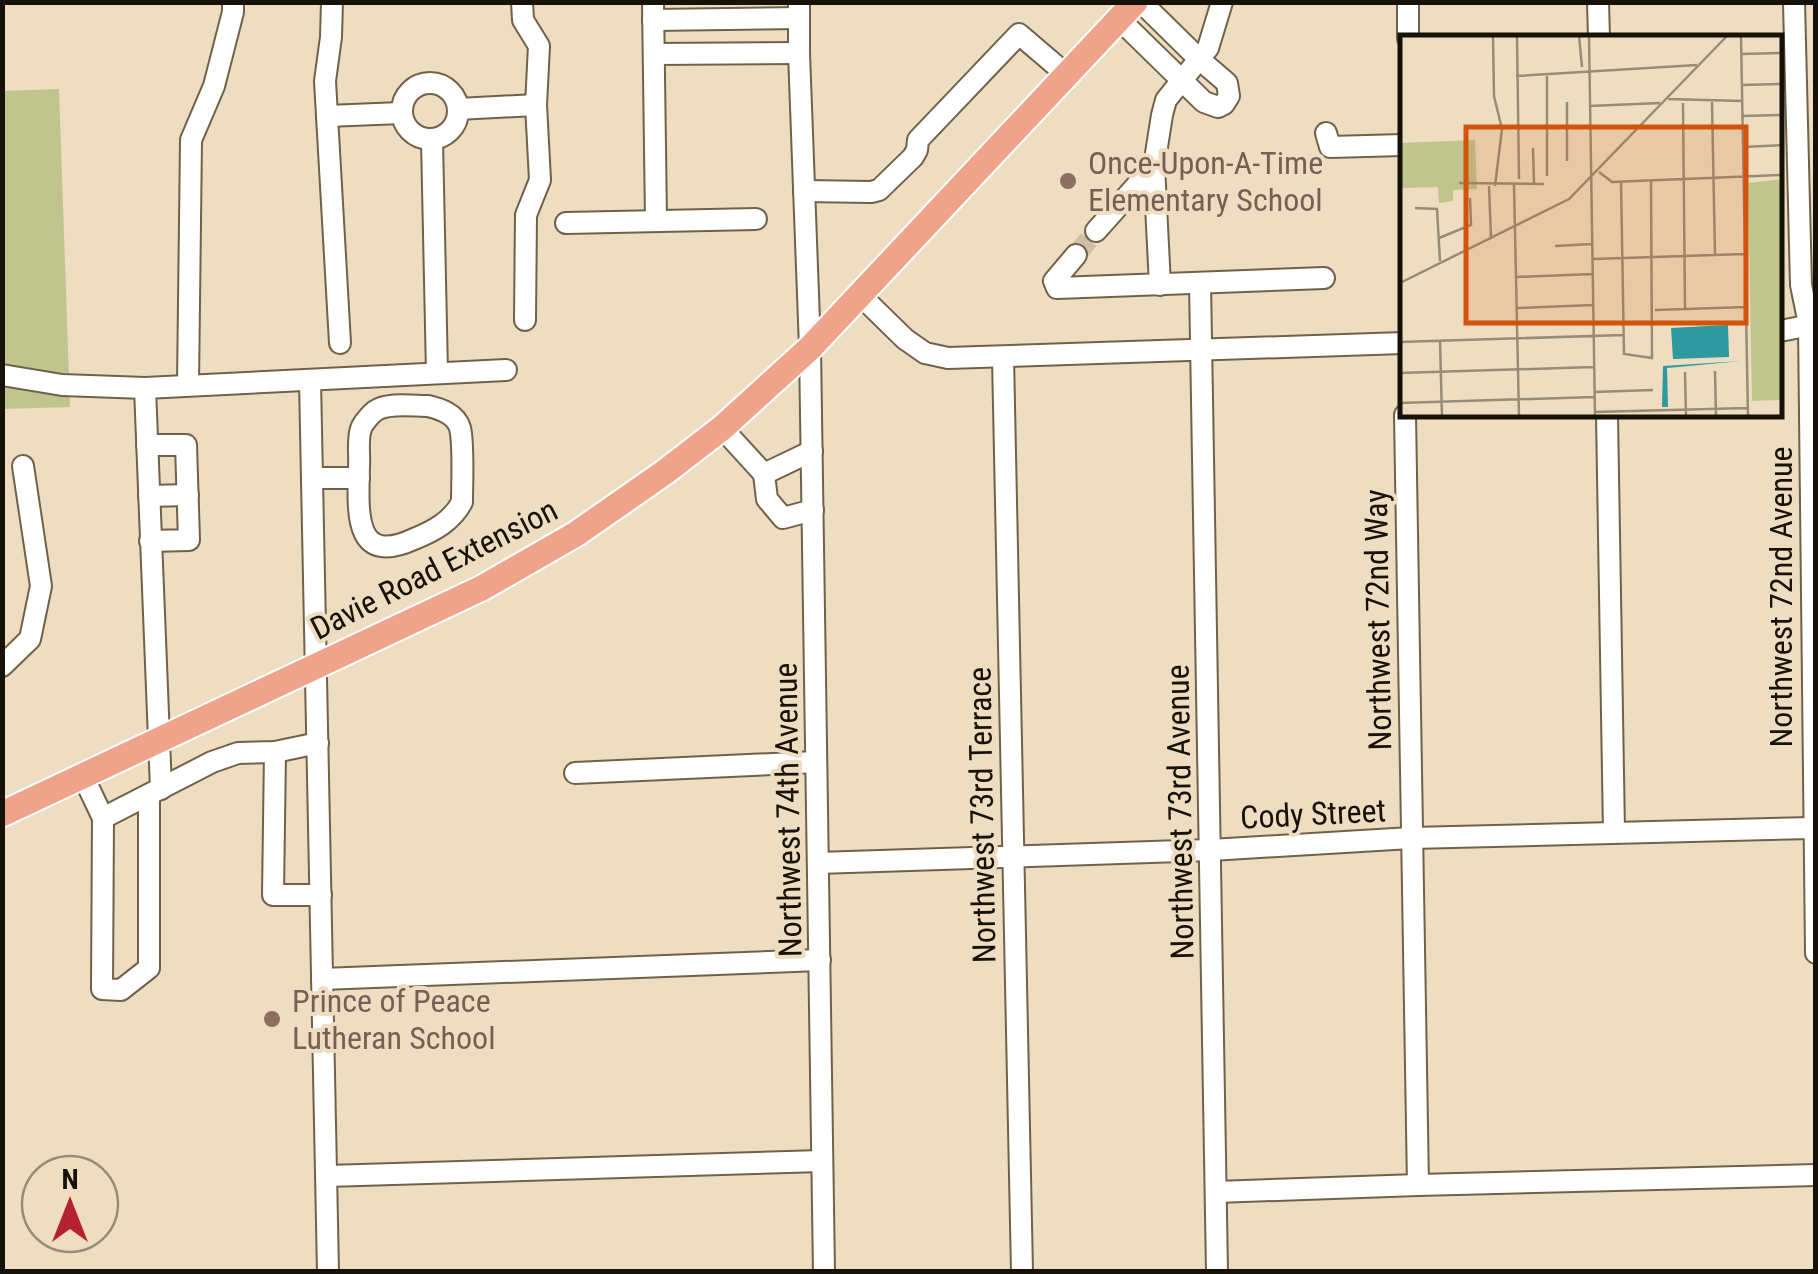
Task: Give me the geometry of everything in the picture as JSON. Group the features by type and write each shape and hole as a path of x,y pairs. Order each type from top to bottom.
{"main road":[{"name":"Davie Road Extension","path":"2,814 482,588 576,534 665,472 722,428 810,348 1132,8"}],"street":[{"path":"188,385 191,140 214,86 233,12 232,2"},
{"path":"332,2 332,36 325,81 340,343"},
{"path":"522,2 523,20 539,46 536,105 540,180 526,216 525,320"},
{"path":"1160,284 1154,166 1164,106 1208,48 1222,2"},
{"path":"1408,2 1408,35"},
{"path":"1598,2 1599,35"},
{"name":"Northwest 72nd Avenue","path":"1794,2 1807,130 1802,285 1812,324 1816,952"},
{"path":"1132,8 1228,83 1229,96 1224,104 1204,102 1182,80 1132,8"},
{"path":"656,221 653,11 799,10"},
{"name":"Northwest 74th Avenue","path":"799,10 810,348 824,1272"},
{"path":"804,191 879,190 913,157 918,140 1019,34 1067,74"},
{"path":"654,54 799,54"},
{"path":"428,83 448,90 458,109 451,130 432,140 411,133 401,114 408,93 428,83"},
{"path":"458,109 536,105"},
{"path":"327,116 401,114"},
{"path":"1326,133 1330,147 1400,145"},
{"path":"432,140 437,373"},
{"path":"1096,231 1154,166"},
{"path":"566,223 756,219"},
{"path":"1076,255 1056,276 1058,288 1324,278"},
{"name":"Northwest 73rd Avenue","path":"1200,283 1217,1272"},
{"path":"860,295 905,339 925,353 948,358 1400,342"},
{"path":"1783,330 1812,324"},
{"name":"Northwest 73rd Terrace","path":"1004,357 1022,1272"},
{"path":"2,374 62,385 144,388 506,370"},
{"path":"310,380 328,1272"},
{"path":"83,776 103,818 102,989 122,990 149,968 157,742 144,388"},
{"path":"428,406 452,416 460,427 462,502 441,526 418,538 395,548 378,546 365,537 359,478 360,429 372,412 382,407 428,406"},
{"name":"Northwest 72nd Way","path":"1405,418 1418,1185"},
{"path":"1607,418 1614,832"},
{"path":"722,428 764,474 767,498 784,518 812,510"},
{"path":"146,445 186,444 189,540 150,541"},
{"path":"764,474 812,451"},
{"path":"2,666 30,639 41,586 23,466"},
{"path":"312,478 359,478"},
{"path":"148,496 188,495"},
{"path":"103,818 212,762 238,753 275,752 318,743"},
{"path":"275,752 274,895 320,895"},
{"path":"575,773 816,762"},
{"name":"Cody Street","path":"818,863 1210,850 1412,838 1813,828"},
{"path":"322,979 820,960"},
{"path":"327,1176 822,1161"},
{"path":"1216,1192 1816,1175"}],"green space":[{"path":"59,89 70,407 3,409 2,91"}],"tunnel":[{"path":"1076,255 1096,231"}],"place":[{"name":"Once-Upon-A-Time Elementary School","path":"1068,181"},
{"name":"Prince of Peace Lutheran School","path":"272,1019"}]}
